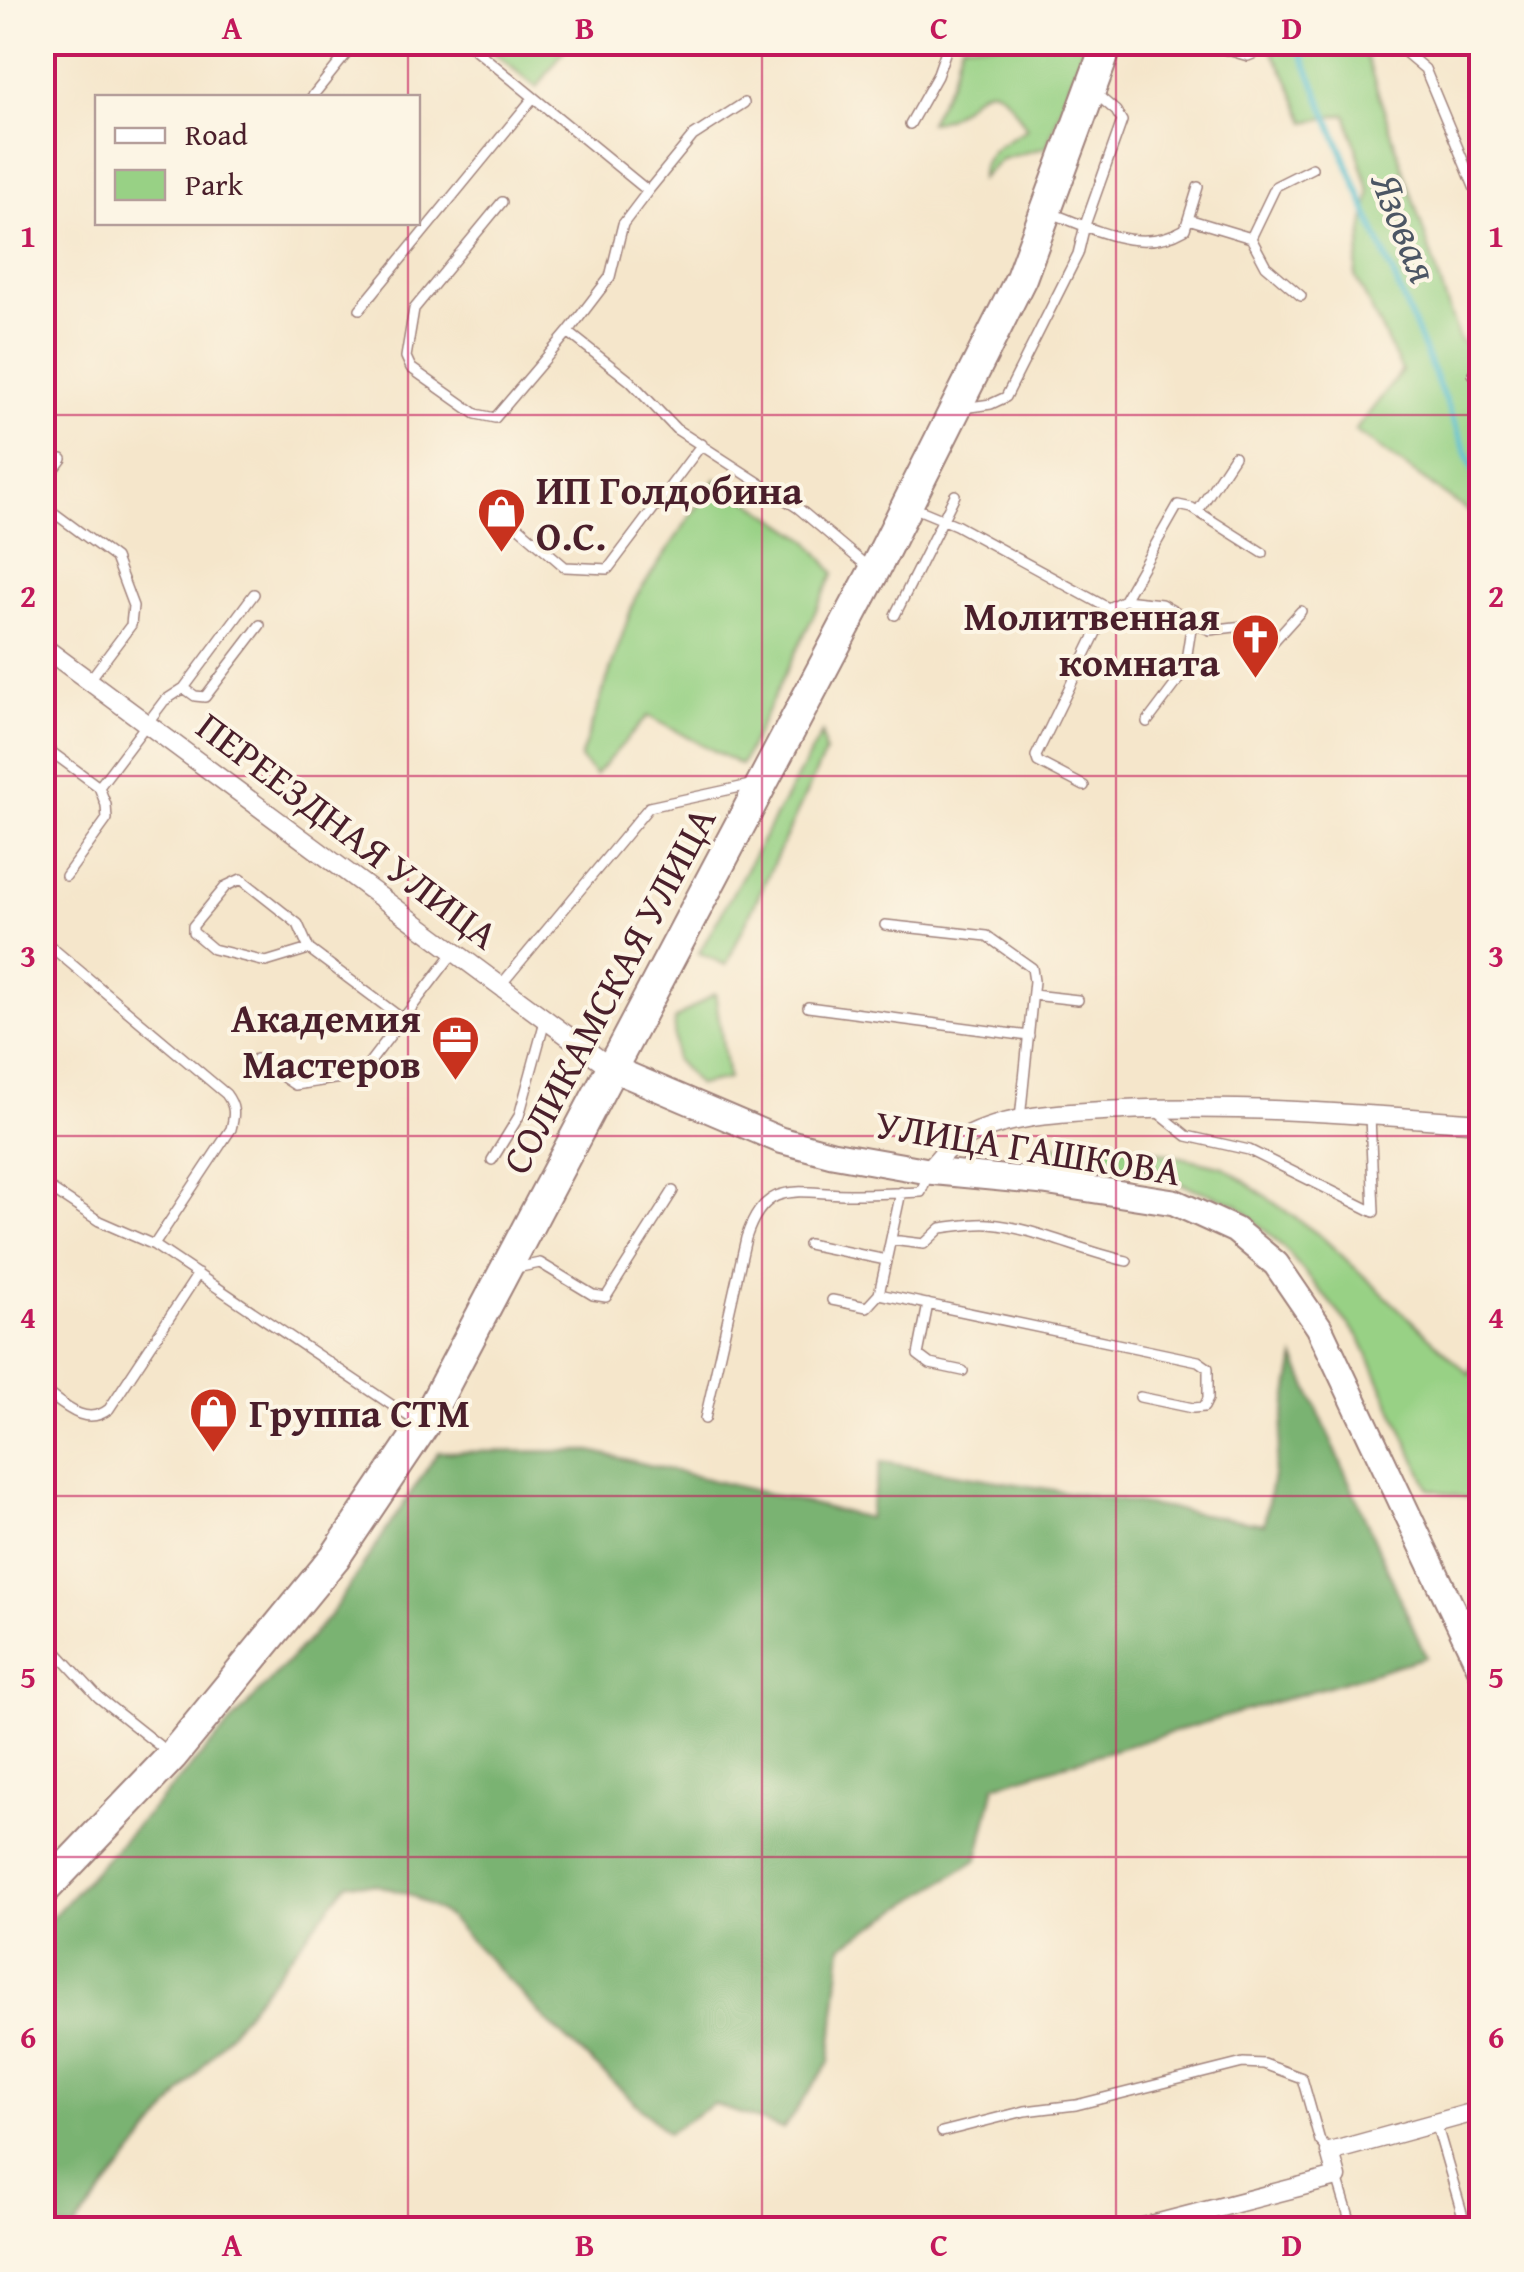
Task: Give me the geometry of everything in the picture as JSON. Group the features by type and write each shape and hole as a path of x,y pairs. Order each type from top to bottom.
{"main road":[{"name":"СОЛИКАМСКАЯ УЛИЦА","path":"42,1892 172,1756 336,1557 423,1426 874,572 1021,278 1108,42"}],"street":[{"name":"ПЕРЕЕЗДНАЯ УЛИЦА","path":"42,646 612,1068"},
{"name":"УЛИЦА ГАШКОВА","path":"612,1068 780,1140 832,1154 928,1171 1044,1182 1174,1202 1235,1230 1276,1264 1319,1327 1481,1668"},
{"path":"928,1171 952,1145 1020,1120 1230,1107 1482,1122"},
{"path":"1132,2230 1338,2177 1330,2152 1477,2112"}],"lane":[{"path":"313,95 356,42"},
{"path":"466,42 648,192"},
{"path":"910,124 937,76 950,42"},
{"path":"1202,42 1248,56 1258,42"},
{"path":"1393,42 1425,68 1482,206"},
{"path":"956,409 991,404 1006,397 1078,254 1122,121 1091,90"},
{"path":"360,309 533,98"},
{"path":"502,202 414,309 406,357 411,368 476,414 495,418 610,277 624,224 648,192 693,136 744,103"},
{"path":"1251,238 1276,186 1312,168"},
{"path":"1046,212 1130,240 1150,242 1182,231 1198,187"},
{"path":"1188,219 1251,238 1266,266 1301,296"},
{"path":"568,332 630,381 676,429 798,508 874,572"},
{"path":"500,512 564,567 608,569 702,444"},
{"path":"1198,511 1234,456"},
{"path":"42,486 62,460"},
{"path":"895,615 955,496"},
{"path":"42,504 115,558 133,606 131,625 89,681"},
{"path":"908,504 956,525 1108,608"},
{"path":"1124,600 1178,505 1198,511 1263,553"},
{"path":"99,788 164,701 184,688 254,594"},
{"path":"1084,786 1038,762 1036,756 1108,608 1124,600 1161,604 1210,630 1244,626 1273,642 1301,610"},
{"path":"1146,722 1184,673 1192,622"},
{"path":"184,688 205,698 260,625"},
{"path":"42,745 99,788 106,805 107,819 66,876"},
{"path":"500,986 648,807 763,782"},
{"path":"309,949 266,962 213,949 194,932 193,926 226,886 241,879 298,924 309,949 404,1020"},
{"path":"885,925 987,936 1032,968 1033,995 1020,1120"},
{"path":"42,944 50,946 233,1103 230,1128 154,1245"},
{"path":"256,1059 295,1085 360,1076 454,952"},
{"path":"1033,995 1078,1000"},
{"path":"808,1007 1028,1036"},
{"path":"492,1160 519,1116 544,1021"},
{"path":"1154,1109 1187,1136 1248,1150 1374,1212 1370,1114"},
{"path":"705,1420 746,1238 762,1204 778,1194 800,1190 850,1194 921,1192 928,1171"},
{"path":"42,1184 99,1220 154,1245 423,1426"},
{"path":"504,1272 540,1263 593,1295 606,1297 673,1191"},
{"path":"832,1300 867,1308 880,1294 901,1192"},
{"path":"891,1240 924,1244 941,1228 987,1224 1046,1236 1084,1252 1127,1261"},
{"path":"808,1244 886,1260"},
{"path":"42,1390 73,1412 87,1418 100,1416 198,1274"},
{"path":"880,1294 1198,1361 1208,1368 1208,1399 1204,1407 1140,1397"},
{"path":"928,1304 918,1355 922,1361 963,1371"},
{"path":"1455,1610 1482,1613"},
{"path":"42,1636 98,1697 172,1756"},
{"path":"942,2132 1254,2062 1294,2072 1302,2078 1320,2141 1330,2152"},
{"path":"1477,2112 1482,2146"},
{"path":"1436,2122 1467,2230"},
{"path":"1338,2177 1353,2230"}],"green space":[{"path":"482,43 569,43 537,88"},
{"path":"962,43 1085,43 1047,147 1002,159 980,179 990,153 1027,129 1011,104 999,92 988,89 945,118 929,122 950,82"},
{"path":"1267,43 1362,43 1459,340 1481,354 1481,520 1355,431 1402,371 1355,276 1370,193 1346,114 1306,122"},
{"path":"716,479 808,540 834,573 741,765 648,716 595,775 580,759 635,598"},
{"path":"822,733 825,753 726,965 699,953"},
{"path":"715,993 728,1079 698,1085 675,1059 674,1020"},
{"path":"1103,1139 1224,1167 1322,1237 1470,1375 1481,1320 1481,1501 1429,1489 1360,1338 1284,1248 1237,1204 1148,1172 1034,1149"},
{"path":"1295,1358 1426,1657 995,1785 978,1859 842,1946 830,2062 783,2129 713,2104 668,2133 548,2022 448,1917 411,1895 377,1885 348,1883 74,2229 43,2229 43,1927 329,1617 438,1452 591,1451 868,1518 881,1462 1264,1524"}],"waterway":[{"name":"Язовая","path":"1297,42 1482,490"}],"place":[{"name":"ИП Голдобина О.С.","path":"501,554"},
{"name":"Молитвенная комната","path":"1255,680"},
{"name":"Академия Мастеров","path":"456,1082"},
{"name":"Группа СТМ","path":"214,1454"}]}
